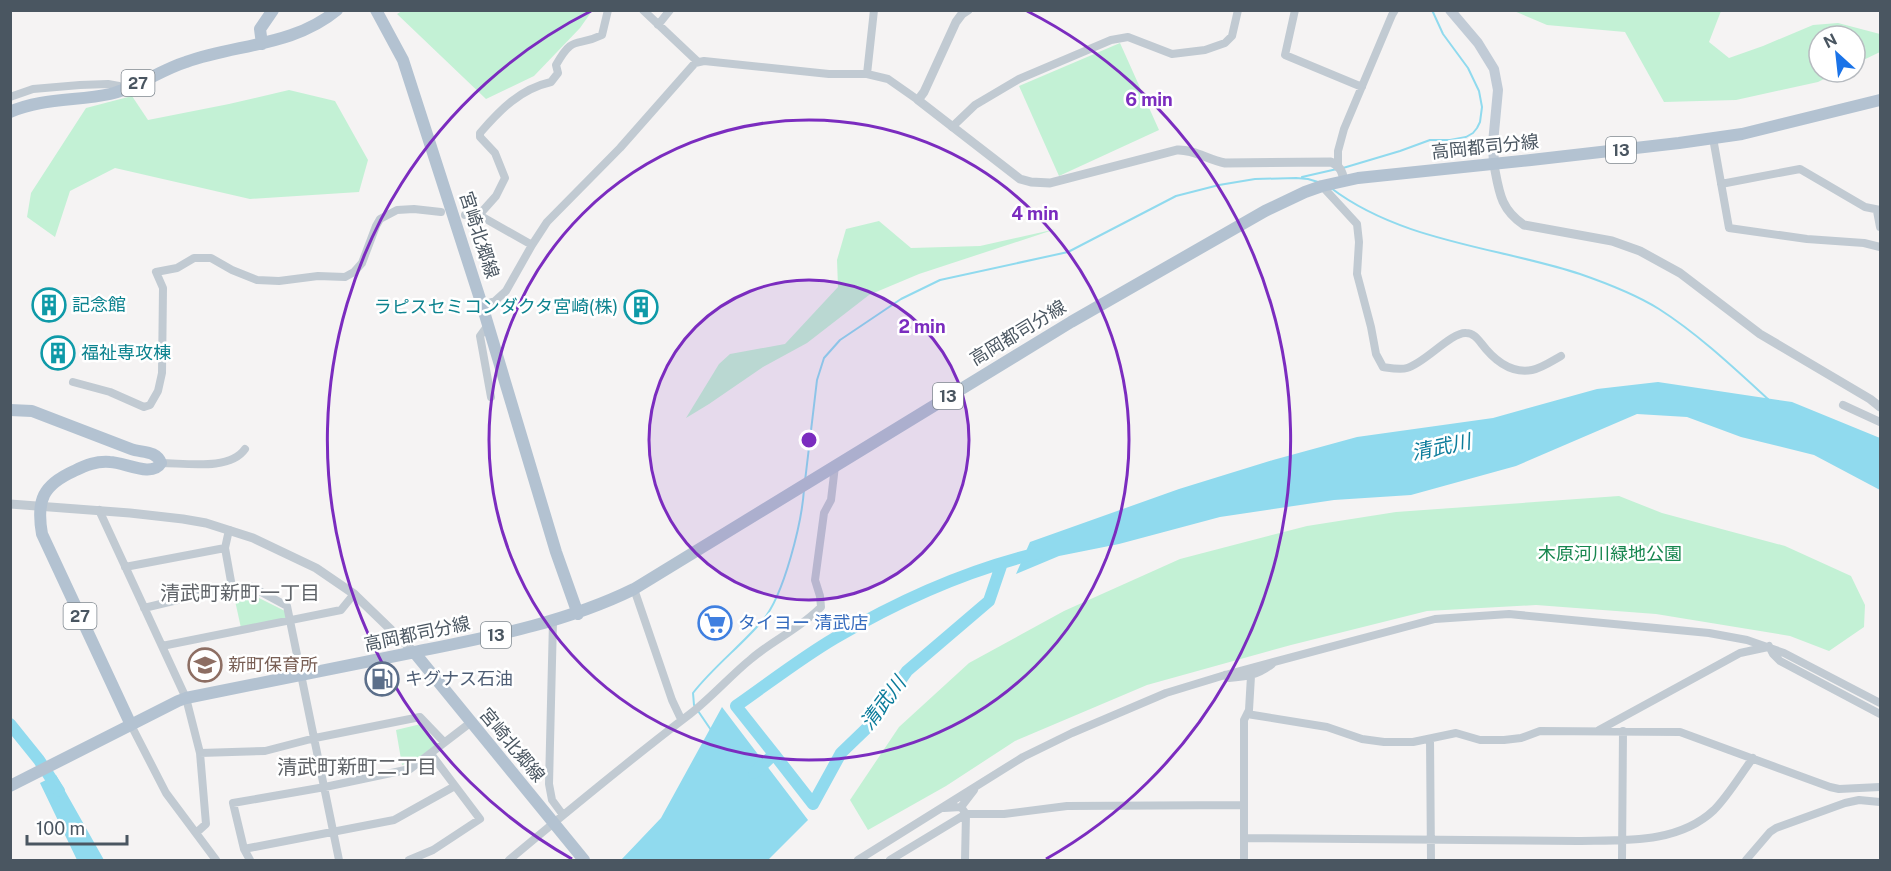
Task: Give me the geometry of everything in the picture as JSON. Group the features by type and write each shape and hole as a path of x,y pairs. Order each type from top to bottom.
{"main road":[{"path":"262,44 260,28 273,10"},
{"name":"27","path":"10,112 44,103 105,95 123,90 201,57 262,44 299,33 323,21 337,10"},
{"name":"宮崎北郷線","path":"376,10 403,60 482,305 556,552 578,614"},
{"path":"1450,10 1478,43 1494,69 1498,90 1493,142 1494,165"},
{"name":"高岡都司分線","path":"10,786 186,698 478,639 578,614 608,602 634,589 1149,276 1291,197 1344,180 1494,165 1751,132 1881,100"},
{"path":"10,410 32,411 119,446 141,453 151,453 162,463 154,469 143,469 111,461 84,466 55,480 46,490 41,505"},
{"name":"27","path":"41,505 42,534 132,725"},
{"name":"宮崎北郷線","path":"414,652 470,723 557,821 584,861"}],"street":[{"path":"479,215 496,196 505,178 495,153 480,137 480,133 506,105 521,94 551,82 558,73 556,65 564,49 576,41 591,40 602,35 608,10"},
{"path":"643,10 698,62"},
{"path":"658,25 670,10"},
{"path":"867,74 874,10"},
{"path":"952,127 975,105 1018,79 1111,40 1128,37 1172,54 1205,50 1225,43 1232,36 1238,10"},
{"path":"1295,10 1285,55 1362,87"},
{"path":"1344,180 1338,165 1338,151 1344,129 1395,10"},
{"path":"918,100 924,92 951,32 964,12"},
{"path":"482,305 495,301 506,291 548,222 620,148 690,68 704,61 829,74 867,74 888,79 1020,179 1040,183 1072,178 1177,150 1186,150 1225,163 1331,162 1338,165"},
{"path":"10,96 33,89 80,85 108,84 119,86 123,90"},
{"path":"1713,138 1729,228 1807,239 1864,243 1881,247"},
{"path":"1494,165 1500,197 1506,209 1524,225 1612,241 1640,251 1680,273 1760,334 1881,407"},
{"path":"1721,184 1800,169 1864,207 1879,211 1881,227"},
{"path":"1322,186 1357,224 1359,242 1357,274 1376,354 1383,367 1407,369 1424,360 1458,334 1468,333 1476,336 1491,357 1504,365 1523,371 1534,369 1562,356"},
{"path":"73,382 110,392 144,407 150,405 158,391 162,373 163,288 156,272 177,268 194,258 211,258 257,280 279,281 318,276 345,277 354,272 362,263 380,219 397,210 441,212"},
{"path":"465,215 479,215 532,245"},
{"path":"488,325 480,336 491,397"},
{"path":"1843,405 1881,422"},
{"path":"162,463 220,464 236,459 245,449"},
{"path":"509,861 689,714 753,657 780,636 810,618 821,607 815,580 824,513 831,500 835,466"},
{"path":"10,504 183,519 206,523 253,538 316,568 354,594 414,652"},
{"path":"99,510 186,698 200,753 206,824 196,833"},
{"path":"229,530 225,548 232,587"},
{"path":"125,567 225,548"},
{"path":"144,608 232,587 250,586 287,606 339,861"},
{"path":"634,589 672,700 681,719"},
{"path":"162,646 341,610 354,594"},
{"path":"858,861 1023,757 1072,733 1166,693 1435,619 1509,614 1708,633 1747,640 1769,646 1881,703"},
{"path":"553,621 549,784 557,821"},
{"path":"1769,646 1780,661 1881,714"},
{"path":"1598,730 1740,653 1769,646"},
{"path":"1225,675 1229,678 1251,676 1275,662"},
{"path":"1244,861 1244,720 1249,710 1251,676"},
{"path":"1247,714 1327,727 1373,741 1413,742 1456,733 1480,740 1504,740 1521,738 1540,731 1680,732 1830,787 1839,789 1881,788"},
{"path":"200,753 265,751 315,738 420,717 444,742"},
{"path":"250,861 244,849 233,803 410,769 470,723"},
{"path":"132,725 166,793 216,861"},
{"path":"1622,861 1623,731"},
{"path":"1430,739 1431,861"},
{"path":"409,861 433,850 480,819 431,754"},
{"path":"1244,838 1623,840 1658,836 1691,826 1714,809 1753,759"},
{"path":"244,849 394,820 455,786"},
{"path":"890,861 963,811 977,786"},
{"path":"1746,861 1776,828 1845,803 1859,800 1881,802"},
{"path":"941,809 1004,814 1066,806 1243,805"},
{"path":"963,811 965,861"}],"green space":[{"path":"402,11 592,11 580,28 534,76 486,99 397,14"},
{"path":"1514,11 1721,11 1709,42 1729,58 1807,28 1807,84 1809,84 1736,100 1664,102 1625,32 1547,25"},
{"path":"1867,31 1880,34 1880,52 1867,58"},
{"path":"1120,43 1159,130 1059,176 1019,86"},
{"path":"289,90 335,101 368,160 359,192 250,199 115,168 70,191 55,237 27,217 31,193 86,108 132,96 148,120"},
{"path":"879,221 911,248 980,246 1056,229 919,274 869,295 807,343 763,367 686,418 719,364 730,354 785,344 838,287 837,260 846,229"},
{"name":"木原河川緑地公園","path":"1619,496 1662,513 1785,546 1851,576 1865,605 1864,627 1829,651 1790,636 1656,614 1536,605 1427,611 1291,645 1147,685 1015,741 946,786 868,830 850,800 899,727 969,663 1064,611 1180,559 1307,526 1396,512"},
{"path":"249,593 285,611 287,619 241,628 234,596"},
{"path":"421,724 438,744 412,762 402,765 396,730"}],"water":[{"path":"1658,382 1792,402 1880,438 1880,490 1814,455 1741,437 1687,417 1637,414 1516,466 1411,495 1334,500 1220,517 1119,544 1059,556 1016,574 1030,542 1179,489 1273,460 1357,437 1493,418 1597,389"},
{"path":"722,707 808,820 768,860 621,860 661,818"},
{"path":"56,775 104,860 77,860 40,783"}],"waterway":[{"path":"1343,168 1430,140 1466,137 1477,128 1482,107 1479,91 1468,68 1443,34 1432,10"},
{"path":"1302,177 1337,169"},
{"path":"805,481 817,380 824,358 840,340 901,299 940,280 1068,252 1176,196 1255,179 1296,178 1318,182"},
{"path":"1331,188 1359,206 1419,232 1580,274 1640,298 1688,329 1768,399"},
{"path":"711,730 694,705 693,693 755,629 771,609 791,558 800,520 804,489"},
{"name":"清武川","path":"754,773 774,754 736,706 822,646 908,599 985,568 1038,553"},
{"name":"清武川","path":"774,754 813,804 841,753 868,727 907,671 989,601 1002,563"},
{"name":"清武川","path":"10,724 39,760 59,791"}],"place":[{"name":"記念館","path":"49,305"},
{"name":"ラピスセミコンダクタ宮崎(株)","path":"641,307"},
{"name":"福祉専攻棟","path":"58,353"},
{"name":"タイヨー 清武店","path":"715,623"},
{"name":"新町保育所","path":"205,665"},
{"name":"キグナス石油","path":"382,679"}],"district":[{"name":"清武町新町一丁目","path":"240,593"},
{"name":"清武町新町二丁目","path":"357,767"}]}
